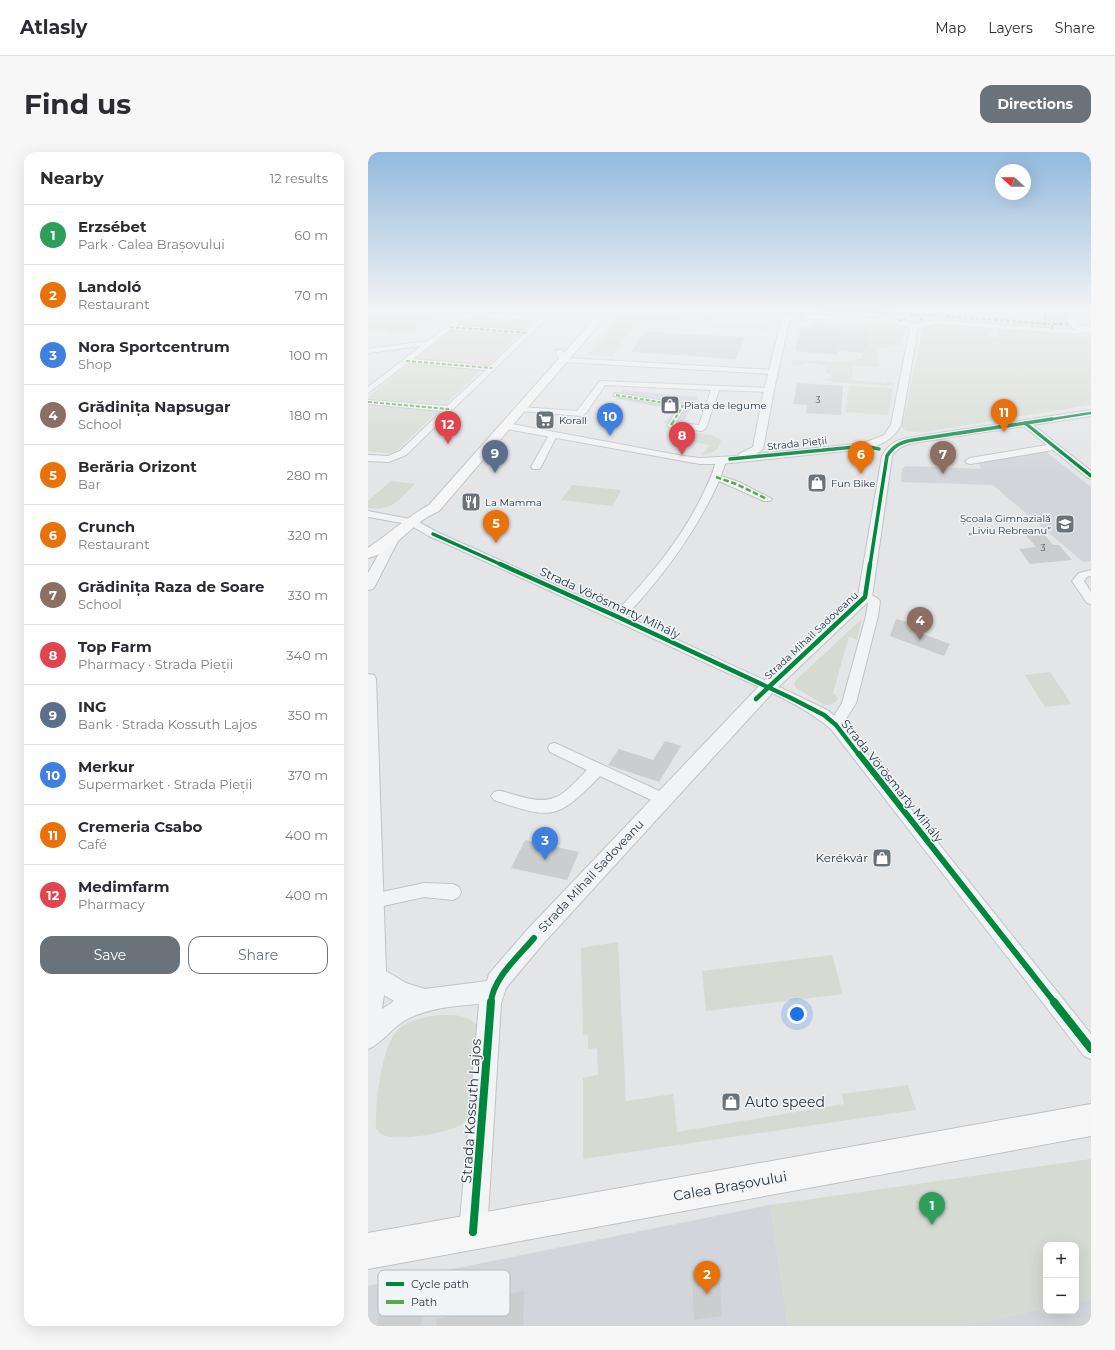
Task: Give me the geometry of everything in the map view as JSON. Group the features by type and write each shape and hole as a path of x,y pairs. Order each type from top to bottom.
{"main road":[{"path":"468,452 555,363"},
{"path":"368,554 394,538 414,520 434,508 521,409 557,363"},
{"path":"414,520 419,506 458,463"},
{"name":"Calea Brașovului","path":"368,1251 1091,1120"}],"street":[{"path":"368,391 404,363"},
{"path":"428,363 492,368"},
{"path":"368,458 380,460 389,459 403,453 497,363"},
{"path":"651,363 773,372"},
{"path":"735,458 752,454 758,449 775,363"},
{"path":"907,363 896,425 902,433 924,438"},
{"path":"521,409 579,414 583,411 603,383 769,390"},
{"path":"616,395 683,406 671,425 702,428 716,387"},
{"path":"368,402 449,409"},
{"path":"865,446 879,449 887,456 890,449 895,445 924,438 1091,413"},
{"path":"1025,423 1091,476"},
{"name":"Strada Pieții","path":"506,426 683,459 721,461 735,458 865,446 877,443 890,436 896,425"},
{"path":"536,467 553,435"},
{"path":"970,462 1054,447"},
{"path":"758,449 770,453 781,454"},
{"name":"Strada Mihail Sadoveanu","path":"494,991 497,982 534,938 768,687 865,597 887,456"},
{"path":"618,617 643,591 680,544 699,515 716,477 721,461"},
{"path":"716,477 736,484 767,499"},
{"name":"Strada Vörösmarty Mihály","path":"368,514 414,520 433,534 618,617 768,687 824,715 836,725 1091,1049"},
{"path":"368,586 394,538"},
{"path":"1090,597 1078,581 1083,575 1091,573"},
{"name":"Strada Mihail Sadoveanu","path":"836,725 849,703 872,616 874,601 865,597"},
{"path":"368,679 375,978 368,1024"},
{"path":"555,748 663,799"},
{"path":"499,796 539,807 554,806 564,802 598,768"},
{"path":"374,900 424,890 453,892"},
{"path":"375,978 401,993 423,1000"},
{"path":"368,1037 394,1012 423,1000 494,991"},
{"name":"Strada Kossuth Lajos","path":"473,1232 490,1003 494,991"}],"shaded area":[{"path":"411,363 490,363 393,454 368,451 368,397"},
{"path":"792,363 877,363 877,367 853,366 852,380 886,383 887,381 894,383 894,386 844,383 824,380 824,378 831,379 831,374 826,374 827,368 821,364 804,363 803,365 792,365"},
{"path":"916,363 1091,363 1091,405 923,432 906,431 902,427"},
{"path":"849,386 893,388 888,415 845,412"},
{"name":"Piața de legume","path":"623,390 698,397 681,425 664,423 676,410 616,399"},
{"path":"695,433 712,435 721,440 717,449 712,453 701,455 710,445 689,441"},
{"name":"Școala Gimnazială „Liviu Rebreanu”","path":"1045,451 1091,487 1091,561 1083,562 993,485 901,482 902,469 906,466 981,469 979,463"},
{"path":"391,481 415,484 400,499 390,506 384,508 368,508 368,501"},
{"path":"572,485 621,490 612,506 561,500"},
{"path":"862,619 857,640 849,636 833,693 838,698 836,702 825,705 796,688 794,685 796,680"},
{"path":"1050,672 1071,704 1045,707 1025,675"},
{"path":"618,942 626,1101 673,1094 677,1132 844,1104 842,1094 908,1085 916,1110 583,1159 583,1078 598,1075 597,1048 588,1049 588,1034 583,1035 581,948"},
{"path":"832,955 843,994 706,1011 702,971"},
{"path":"438,1015 462,1016 472,1021 481,1030 472,1111 465,1122 459,1126 438,1133 412,1137 390,1137 383,1135 376,1129 378,1090 384,1060 393,1036 400,1028 408,1023 418,1019"},
{"path":"1091,1159 1091,1299 1079,1301 1079,1242 1043,1242 1043,1309 966,1326 788,1326 770,1205"},
{"path":"770,1205 788,1326 368,1326 368,1286 378,1284 378,1316 510,1316 510,1270 447,1270"},
{"path":"1091,1299 1091,1326 966,1326 1043,1309 1043,1314 1079,1314 1079,1301"}],"building":[{"path":"797,383 843,386 841,415 806,413 807,405 793,404"},
{"path":"1042,532 1053,545 1059,545 1072,560 1030,564 1019,549 1036,547 1025,534"},
{"path":"896,619 911,623 909,629 950,644 944,656 890,636"},
{"path":"665,741 681,746 659,782 608,765 619,749 653,760"},
{"path":"525,840 579,852 567,880 511,868"},
{"path":"719,1268 722,1316 694,1320 692,1271"},
{"path":"524,1291 523,1326 437,1326 436,1319 453,1316 510,1316 510,1294"},
{"path":"379,1316 422,1316 421,1326 377,1326"}],"marked path":[{"path":"428,363 492,368"},
{"path":"616,395 683,406 671,425"},
{"path":"368,402 449,409"},
{"path":"716,477 736,484 767,499"}],"cycle path":[{"path":"756,699 865,597 887,456 894,447 902,442 913,440 1091,413"},
{"path":"1025,423 1091,476"},
{"path":"730,459 865,446 879,449"},
{"path":"433,534 618,617 789,697 824,715 836,725 1091,1049"},
{"path":"473,1232 491,997 497,982 534,938"}],"place":[{"name":"Piața de legume","path":"670,405"},
{"name":"Korall","path":"545,420"},
{"name":"Cremeria Csabo","path":"1004,432"},
{"name":"Merkur","path":"610,436"},
{"name":"Medimfarm","path":"448,444"},
{"name":"Top Farm","path":"682,455"},
{"name":"ING","path":"495,473"},
{"name":"Crunch","path":"861,474"},
{"name":"Grădinița Raza de Soare","path":"943,474"},
{"name":"Fun Bike","path":"817,483"},
{"name":"La Mamma","path":"471,502"},
{"name":"Școala Gimnazială „Liviu Rebreanu”","path":"1065,524"},
{"name":"Berăria Orizont","path":"496,543"},
{"name":"Grădinița Napsugar","path":"920,640"},
{"name":"Kerékvár","path":"882,858"},
{"name":"Nora Sportcentrum","path":"545,860"},
{"name":"Auto speed","path":"731,1102"},
{"name":"Erzsébet","path":"932,1225"},
{"name":"Landoló","path":"707,1294"}]}
